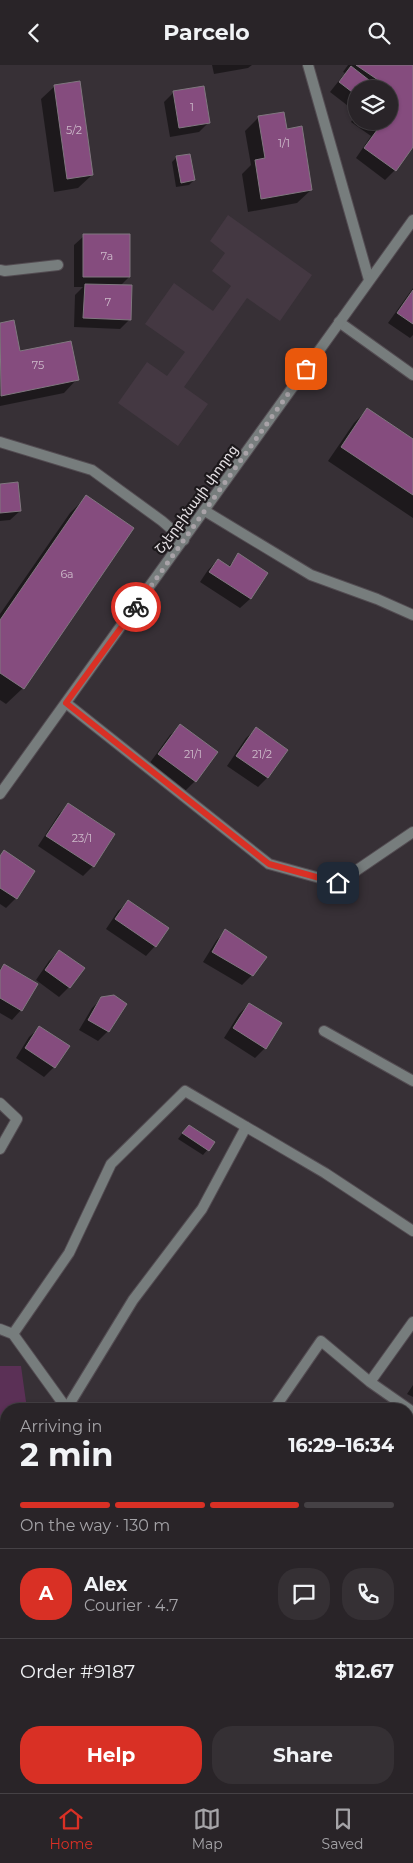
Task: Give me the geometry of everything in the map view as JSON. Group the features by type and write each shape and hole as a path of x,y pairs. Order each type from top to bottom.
{"street":[{"path":"308,65 369,279"},
{"name":"Շչերբինայի փողոց","path":"0,794 413,220"},
{"path":"0,270 58,265"},
{"path":"339,323 413,375"},
{"path":"0,442 92,470 184,539"},
{"path":"205,511 311,575 377,599 413,615"},
{"path":"66,703 269,864 338,883 413,832"},
{"path":"324,1031 413,1081"},
{"path":"13,1334 69,1253 111,1164 185,1091 325,1173 413,1231"},
{"path":"0,1103 17,1119 0,1149"},
{"path":"70,1403 133,1300 202,1209 246,1127"},
{"path":"370,1382 413,1322"},
{"path":"0,1329 13,1334 63,1403"},
{"path":"278,1403 321,1341 370,1382 400,1403"}],"shaded area":[{"path":"228,215 312,275 280,321 247,298 184,387 208,404 178,446 118,403 147,362 167,376 185,352 145,324 174,283 213,311 231,286 212,271 225,253 210,241"},
{"path":"0,1366 21,1366 26,1403 0,1403"}],"building":[{"path":"356,65 413,65 413,147 396,171 364,148 377,130 398,130 398,80 378,80"},
{"path":"351,66 369,80 348,80 348,89 339,82"},
{"path":"80,81 93,175 67,179 54,85"},
{"path":"204,86 210,123 179,128 173,91"},
{"path":"284,112 287,129 302,126 312,190 261,199 255,160 265,158 258,116"},
{"path":"190,154 195,180 181,183 176,156"},
{"path":"83,234 130,234 130,277 83,277"},
{"path":"85,284 132,285 131,320 83,318"},
{"path":"413,290 413,324 397,313"},
{"path":"14,320 20,351 71,341 79,380 1,396 0,323"},
{"path":"367,408 413,439 413,495 341,447"},
{"path":"18,482 21,511 0,513 0,484"},
{"path":"86,495 134,528 24,689 0,673 0,620"},
{"path":"238,553 268,573 251,599 209,572 218,559 230,567"},
{"path":"180,724 218,752 196,782 158,754"},
{"path":"256,727 288,750 268,778 236,756"},
{"path":"68,803 115,834 94,867 46,836"},
{"path":"4,850 35,871 17,899 0,888 0,856"},
{"path":"128,900 169,928 156,947 115,919"},
{"path":"225,929 267,957 253,976 212,952"},
{"path":"59,950 85,968 70,988 45,970"},
{"path":"4,964 38,984 22,1011 0,998 0,971"},
{"path":"114,995 127,1004 109,1032 88,1020 101,997"},
{"path":"249,1003 282,1023 266,1049 233,1028"},
{"path":"39,1026 70,1046 55,1068 25,1048"},
{"path":"189,1125 215,1142 209,1151 182,1133"}],"way so far":[{"path":"136,607 306,369"}],"route":[{"path":"136,607 66,703 269,864 338,883"}]}
